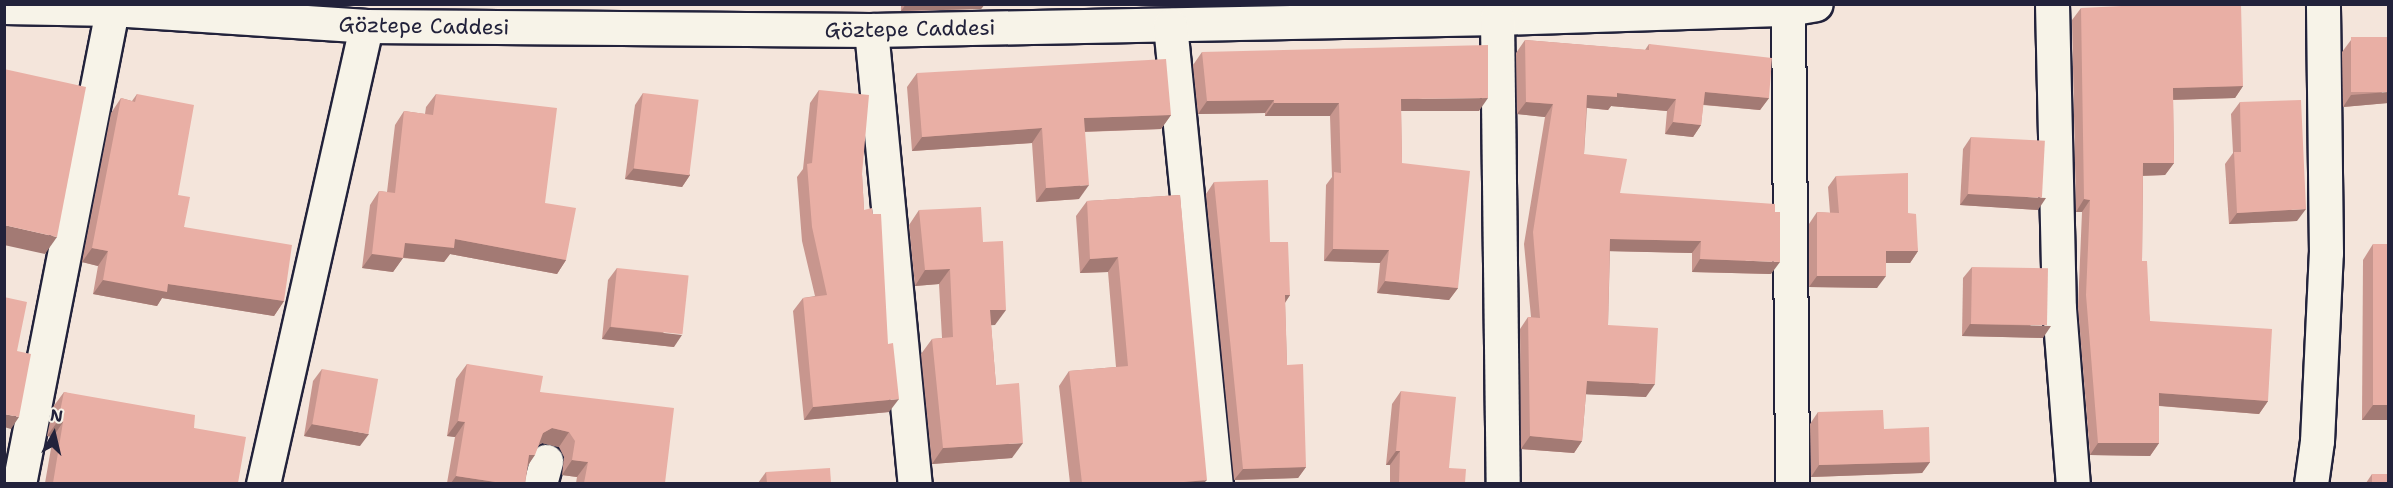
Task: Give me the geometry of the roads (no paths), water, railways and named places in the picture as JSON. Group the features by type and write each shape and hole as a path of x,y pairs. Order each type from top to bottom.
{"street":[{"path":"2052,4 2059,308 2073,483"},
{"path":"2311,483 2317,441 2326,253 2323,4"},
{"name":"Göztepe Caddesi","path":"4,7 122,7 366,26 871,30 1497,18 1802,7"},
{"path":"19,483 122,7"},
{"path":"1792,483 1802,7"},
{"path":"1497,18 1503,483"},
{"path":"1170,25 1216,483"},
{"path":"263,483 366,26"},
{"path":"871,30 915,483"}]}
